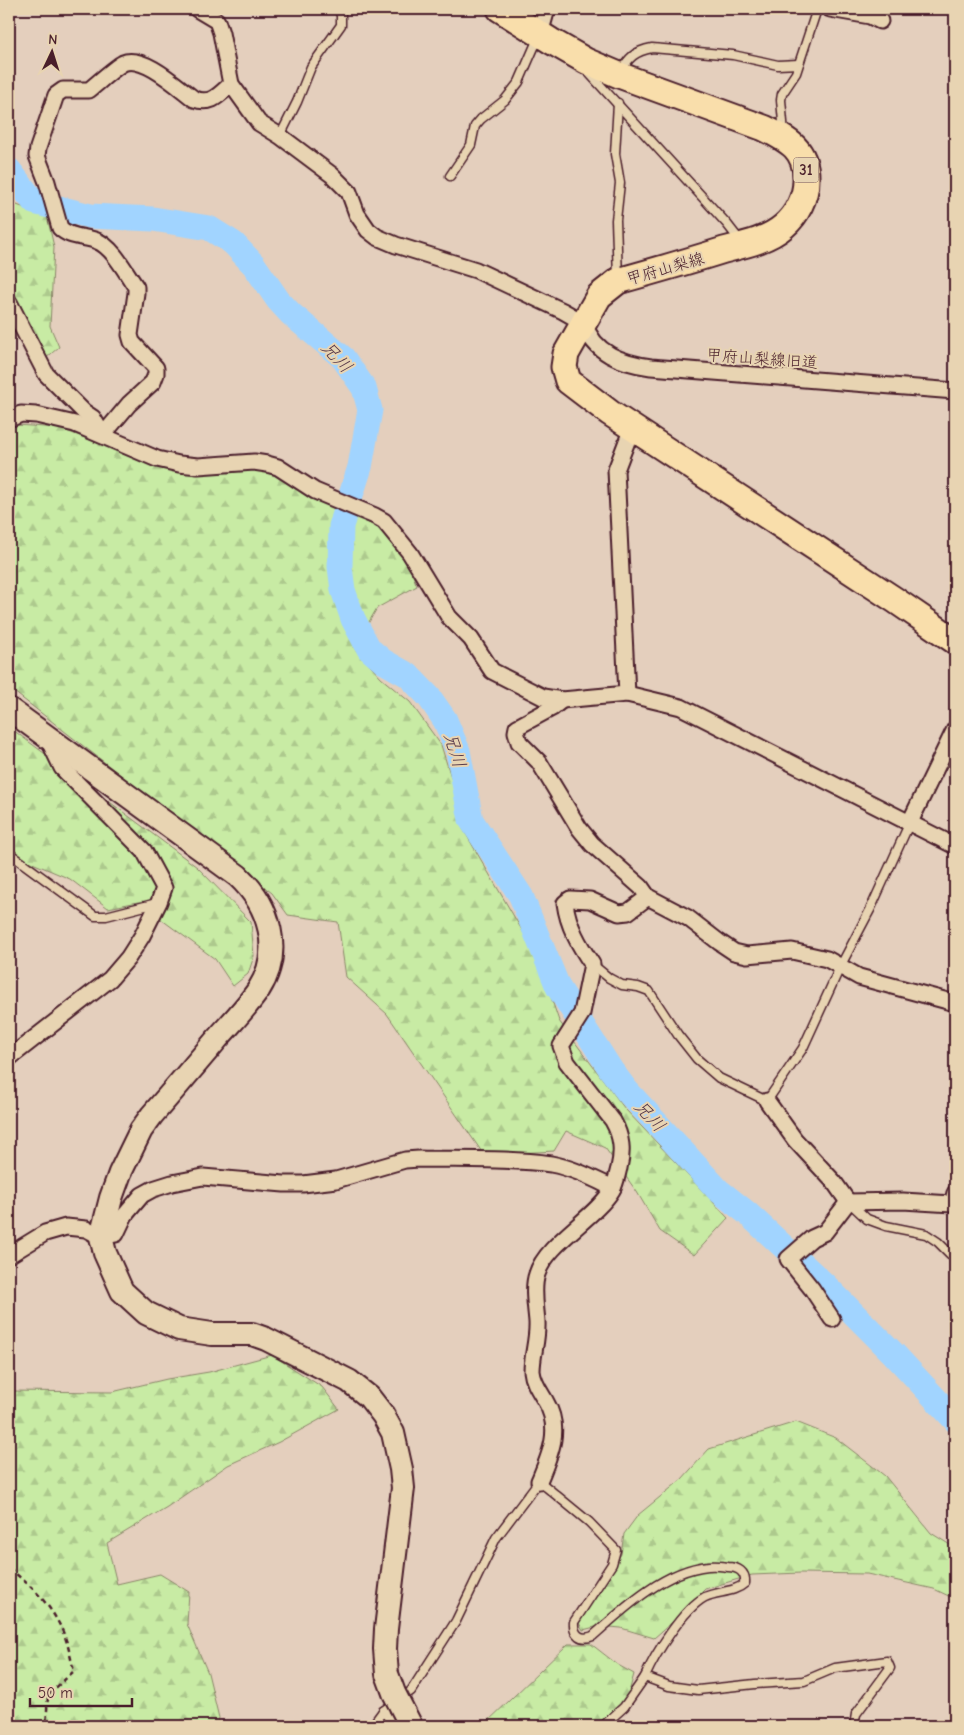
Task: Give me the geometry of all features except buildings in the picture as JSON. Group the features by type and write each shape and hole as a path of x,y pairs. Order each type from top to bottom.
{"main road":[{"name":"甲府山梨線","path":"500,9 586,61 764,128 784,138 795,146 806,168 805,192 800,205 788,222 774,234 743,245 618,281 599,296 566,354 564,367 568,381 632,428 955,641"}],"street":[{"path":"197,9 217,21 231,84 259,123 280,136 332,176 349,192 358,214 368,230 377,237 396,245 476,270 563,311 584,323"},
{"path":"540,34 547,9"},
{"path":"830,9 870,16 880,21"},
{"path":"103,435 129,404 153,382 156,368 132,342 130,335 136,287 107,246 97,241 65,233 60,228 47,182 37,156 56,95 63,90 89,90 124,63 134,62 152,68 194,99 202,102 210,101 231,84"},
{"path":"9,302 46,374 84,412 93,418 103,435"},
{"name":"甲府山梨線旧道","path":"584,323 587,334 602,350 619,361 634,365 955,391"},
{"path":"9,419 21,414 36,415 75,424 157,458 179,464 198,466 254,462 278,468 315,490 384,521 410,553 448,617 471,639 492,672 543,697 562,700 627,694 681,707 955,846"},
{"path":"627,694 616,470 632,428"},
{"path":"562,700 552,708 517,727 516,732 519,742 539,762 579,828 592,844 641,887 648,897 688,918 734,952 747,955 792,951 827,959 859,978 955,1003"},
{"path":"9,709 238,876 253,891 264,909 270,926 272,941 268,972 258,990 141,1130 110,1198 101,1237 105,1253 122,1292 146,1313 179,1329 212,1334 252,1334 266,1339 349,1381 369,1397 383,1415 393,1433 398,1449 402,1488 385,1650 388,1674 398,1702 411,1726"},
{"path":"910,822 955,729"},
{"path":"9,1058 110,979 142,936 164,888 144,851 62,768 48,738"},
{"path":"539,1481 552,1451 554,1424 550,1410 535,1383 532,1372 537,1328 535,1280 537,1271 547,1255 605,1199 613,1188 622,1155 622,1142 614,1121 567,1062 561,1046 582,1012 592,964 577,943 566,903 570,899 590,900 619,913 628,912 648,897"},
{"path":"767,1101 795,1140 834,1182 848,1202"},
{"path":"9,1255 45,1233 66,1227 86,1229 101,1237 116,1234 125,1215 142,1194 153,1188 203,1177 303,1184 336,1180 405,1160 420,1158 530,1162 553,1165 587,1176 613,1188"},
{"path":"848,1202 903,1200 952,1204 955,1193"},
{"path":"832,1318 788,1259 812,1238 825,1232 848,1202"}],"lane":[{"path":"280,136 297,102 311,67 341,25 341,15 338,9"},
{"path":"784,138 782,94 796,73 817,9"},
{"path":"450,176 471,145 475,126 505,100 520,82 540,34"},
{"path":"619,75 626,62 634,54 652,48 733,55 778,65 798,64"},
{"path":"586,61 590,74 727,224 743,245"},
{"path":"618,103 615,154 620,183 616,220 619,262 618,281"},
{"path":"592,964 609,978 622,984 649,991 678,1036 697,1059 719,1078 767,1101 803,1048 841,966 870,910 910,822"},
{"path":"9,853 95,916 106,916 159,902"},
{"path":"848,1202 867,1219 886,1226 926,1234 938,1242 955,1259"},
{"path":"372,1726 383,1711 411,1691 456,1621 496,1538 539,1481 589,1522 616,1550 612,1564 574,1622 576,1634 581,1638 593,1636 627,1606 668,1579 691,1570 708,1566 734,1567 742,1572 745,1578 745,1583 739,1588 710,1595 698,1601 654,1657 644,1677 624,1707 603,1726"},
{"path":"644,1677 669,1686 698,1690 755,1684 804,1682 835,1668 887,1661 890,1664 890,1668 856,1714 854,1726"},
{"path":"383,1711 394,1726"}],"path":[{"path":"9,1569 46,1602 64,1637 74,1671 48,1695 46,1726"}],"green space":[{"path":"9,194 14,204 47,216 54,247 50,326 59,347 45,359 9,287"},
{"path":"17,425 58,428 164,467 242,468 275,472 379,529 408,563 417,586 377,608 354,648 381,678 410,702 441,745 454,787 463,829 537,956 559,1021 625,1109 728,1218 694,1255 660,1231 637,1192 605,1148 566,1131 554,1151 484,1155 387,1014 346,977 338,922 288,915 272,893 9,688 9,429"},
{"path":"9,727 197,867 251,922 254,956 248,974 233,986 215,959 158,917 143,901 108,908 70,879 23,859 9,850"},
{"path":"272,1355 322,1387 339,1409 279,1442 228,1465 167,1507 107,1543 117,1584 160,1574 189,1592 187,1624 208,1673 219,1718 216,1726 9,1726 9,1391 112,1392 167,1379 209,1372"},
{"path":"796,1422 836,1438 885,1476 931,1533 955,1548 955,1599 934,1589 867,1574 801,1573 752,1575 705,1589 654,1638 621,1628 599,1626 583,1630 579,1623 621,1554 624,1534 638,1515 682,1479 709,1449"},
{"path":"568,1644 591,1644 618,1665 634,1674 628,1696 597,1726 483,1726"}],"waterway":[{"name":"兄川","path":"9,170 34,202 90,216 153,219 209,228 233,243 254,265 278,300 291,314 343,358 364,388 370,410 360,467 341,526 340,567 343,590 353,619 369,649 383,661 408,675 429,697 445,720 458,751 471,820 521,896 558,987 611,1070 627,1091 718,1190 747,1213 826,1286 894,1354 955,1420"}]}
